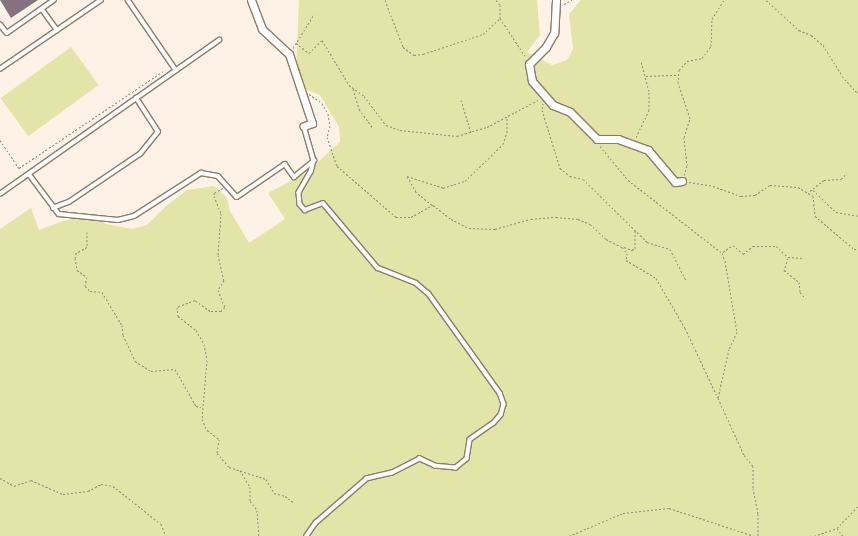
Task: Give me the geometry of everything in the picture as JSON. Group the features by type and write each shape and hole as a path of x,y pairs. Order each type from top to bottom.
{"street":[{"path":"251,0 262,29 290,54 312,122 304,126"},
{"path":"556,0 554,33 546,47 530,64 532,81 552,105 570,112 597,139 618,139 648,150 675,182 682,180"}],"lane":[{"path":"0,24 7,34 54,0"},
{"path":"0,69 101,0"},
{"path":"128,0 176,70"},
{"path":"42,9 57,30"},
{"path":"0,194 218,40"},
{"path":"53,208 69,202 140,154 158,132 136,98"},
{"path":"304,126 314,161 311,172 299,193 300,204 305,210 323,203 378,268 416,283 429,294 500,393 504,404 501,415 494,423 470,440 467,459 456,468 435,466 420,459 392,473 366,479 316,523 307,536"},
{"path":"28,174 59,214 118,220 134,216 201,173 218,176 236,197 285,164 294,177 314,161"}],"path":[{"path":"386,0 403,47 414,55 423,54 483,34 500,18"},
{"path":"496,0 500,5 500,18 520,45 530,64"},
{"path":"564,4 572,0"},
{"path":"724,0 712,20 712,46 702,58 687,62 679,70 678,83 690,118 684,137 687,166 682,180 713,186 741,196 755,195 770,185 798,187 810,192 813,196 815,216 854,249 858,249"},
{"path":"766,0 799,30 811,35 823,45 842,76 858,94"},
{"path":"290,54 314,14"},
{"path":"296,43 309,53 322,40 339,72 353,88 364,96 386,125 400,130 457,136 471,132 507,117 544,97"},
{"path":"632,144 649,110 649,91 641,62"},
{"path":"0,140 19,168 165,70"},
{"path":"645,76 679,75"},
{"path":"353,88 359,109 372,128"},
{"path":"303,94 312,94 322,103 328,114 330,126 327,137 337,166 388,210 402,219 420,213 433,205"},
{"path":"544,97 542,110 560,168 570,176 583,179 624,222 635,228 647,242 670,250 686,280"},
{"path":"461,100 471,132"},
{"path":"507,117 507,132 502,144 465,182 444,188 407,176 416,192 450,219 469,228 495,229 531,219 556,217 578,219 590,224 606,239 632,250 635,248 635,228"},
{"path":"597,139 628,180 722,253 732,294 737,332 729,349 718,398"},
{"path":"810,192 824,180 841,179 847,173"},
{"path":"227,186 214,193 221,214 218,255 224,280 218,290 225,307 221,311 210,311 195,300 177,307 178,316 196,330 204,344 207,360 202,419 207,430 219,440 217,454 229,467 266,478 274,493 285,496 293,502"},
{"path":"813,190 836,212 858,216"},
{"path":"87,232 88,247 76,253 75,258 77,270 87,277 85,286 90,291 102,292 122,325 123,335 135,361 152,371 175,369 196,406 202,407"},
{"path":"722,253 733,245 743,254 753,246 776,246 788,257 804,258"},
{"path":"622,247 627,253 626,260 656,278 685,328 744,455 753,466 753,488 758,514 758,536"},
{"path":"788,257 784,270 799,282 800,292 805,298"},
{"path":"239,470 250,487 250,501 257,510 259,536"},
{"path":"0,478 14,486 31,480 63,494 88,491 100,484 113,486 161,524 166,536"},
{"path":"814,536 837,528 858,506"},
{"path":"569,536 623,513 669,508 754,536"},
{"path":"837,528 843,536"}],"green space":[{"path":"299,0 537,0 540,35 527,52 552,65 567,60 573,49 569,14 581,0 858,0 858,536 0,536 0,229 31,208 39,230 63,221 87,216 106,224 132,229 147,225 165,207 187,190 214,186 227,198 230,211 249,243 285,219 268,193 305,174 340,142 339,127 320,95 300,87 296,70"},
{"path":"71,47 99,85 28,136 1,98"}],"building":[{"path":"0,0 38,0 11,18"}]}
